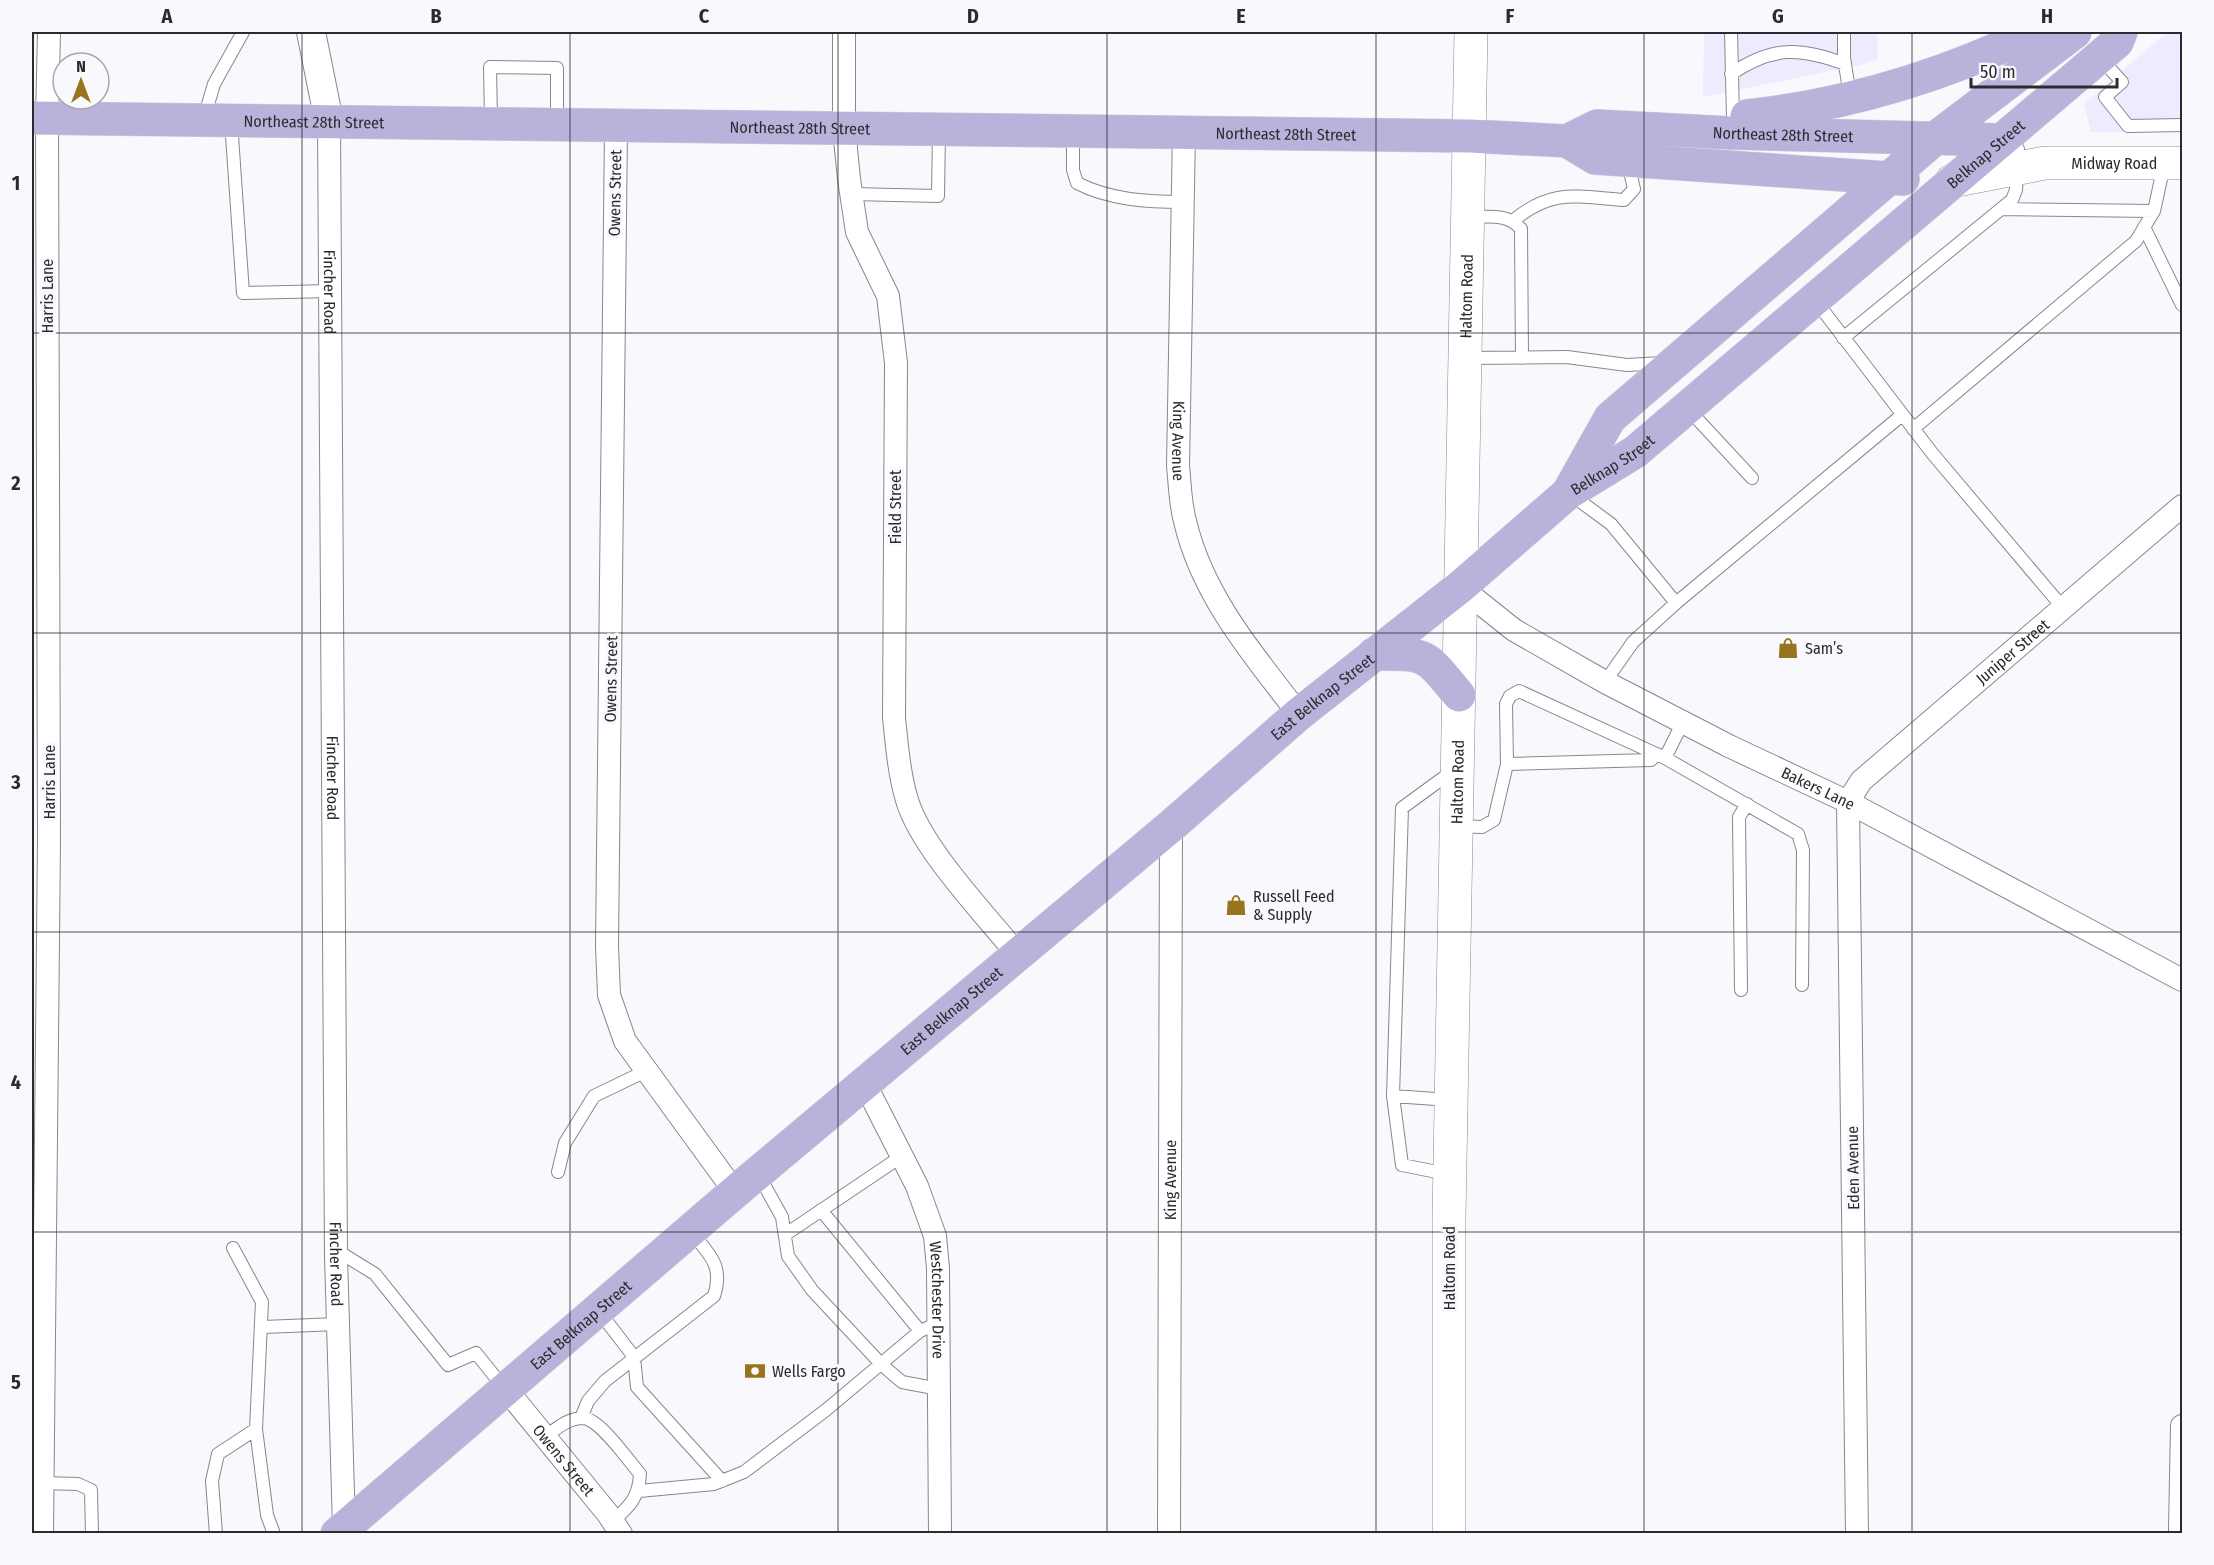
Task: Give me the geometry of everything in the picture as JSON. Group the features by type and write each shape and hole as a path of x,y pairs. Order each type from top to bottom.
{"main road":[{"name":"Haltom Road","path":"1449,1533 1451,1100 1471,32"},
{"path":"1628,145 1733,118 1789,111 1851,99 1899,86 1972,60 2034,32"},
{"name":"Belknap Street","path":"1568,492 1610,418 1938,136 2075,32"},
{"name":"Belknap Street","path":"1568,492 1635,452 1952,181 2020,155 2100,57 2117,42 2121,32"},
{"name":"Northeast 28th Street","path":"39,118 1470,136 1567,141 1597,126 1628,145 1767,170 1952,181"},
{"name":"Northeast 28th Street","path":"1628,145 1769,134 1938,136 2020,155"},
{"path":"1767,170 1769,134"},
{"name":"Midway Road","path":"2020,155 2173,163"},
{"path":"1799,172 1826,180 1839,190 1843,199 1840,222"},
{"name":"East Belknap Street","path":"340,1530 864,1082 1171,826 1299,714 1460,587 1568,492"},
{"path":"1374,654 1422,655 1432,663 1459,695"}],"street":[{"name":"Harris Lane","path":"42,1533 49,840 39,118 49,32"},
{"name":"Fincher Road","path":"311,32 329,121 332,291 336,1250 340,1530"},
{"name":"Field Street","path":"844,32 844,129 852,194 858,232 888,296 896,363 894,718 907,801 922,836 1017,954"},
{"name":"Owens Street","path":"616,127 607,946 609,995 625,1041 646,1071 746,1182"},
{"name":"King Avenue","path":"1184,132 1178,466 1184,520 1200,568 1238,636 1299,714"},
{"name":"Juniper Street","path":"1848,802 1861,781 2182,506"},
{"name":"Bakers Lane","path":"1460,587 1514,630 1605,682 1848,802 2182,980"},
{"name":"Eden Avenue","path":"1848,802 1857,1533"},
{"name":"King Avenue","path":"1169,1533 1171,826"},
{"name":"Westchester Drive","path":"864,1082 917,1185 935,1236 929,1327 939,1389 940,1533"},
{"name":"Owens Street","path":"505,1388 617,1527"},
{"path":"2181,1530 2182,1426"}],"lane":[{"path":"243,32 214,84 217,119 243,293 332,291"},
{"path":"1731,32 1733,118"},
{"path":"1844,32 1845,64 1851,99"},
{"path":"1731,74 1753,59 1774,53 1798,51 1823,56 1845,64"},
{"path":"2100,57 2122,82 2105,97 2128,126 2182,125"},
{"path":"491,124 490,67 557,68 557,125"},
{"path":"852,194 938,196 939,130"},
{"path":"1073,132 1072,170 1077,183 1115,197 1152,201 1184,201"},
{"path":"1515,220 1544,200 1564,196 1624,200 1634,189 1628,145"},
{"path":"1843,338 2003,209 2016,190 2020,155"},
{"path":"1913,429 2136,241 2154,211 2173,163"},
{"path":"2003,209 2154,211"},
{"path":"1469,217 1505,217 1515,220 1521,229 1522,358"},
{"path":"2144,227 2182,306"},
{"path":"1815,299 1913,429 2064,609"},
{"path":"1466,358 1567,357 1627,365 1675,362"},
{"path":"1687,408 1752,478"},
{"path":"1605,682 1633,642 1676,603 1902,415"},
{"path":"1568,492 1611,524 1676,603"},
{"path":"1456,826 1482,827 1494,820 1507,764 1506,704 1510,696 1519,691 1661,756 1748,804 1798,834 1802,840 1802,986"},
{"path":"1507,764 1651,760 1661,756 1683,722"},
{"path":"1450,1175 1402,1165 1393,1095 1402,808 1457,767"},
{"path":"1741,990 1739,817 1748,804"},
{"path":"558,1172 565,1143 594,1095 646,1071"},
{"path":"1393,1095 1451,1100"},
{"path":"786,1234 902,1156"},
{"path":"746,1182 782,1217 788,1256 812,1290 881,1364 902,1382 939,1389"},
{"path":"639,1491 722,1481 744,1472 929,1327 821,1210"},
{"path":"581,1418 588,1401 633,1358 714,1296 718,1283 718,1269 690,1230"},
{"path":"233,1248 262,1302 263,1327 256,1429 267,1515 274,1533"},
{"path":"336,1250 375,1274 448,1365 476,1353 505,1388"},
{"path":"597,1309 633,1358 637,1386 722,1481"},
{"path":"263,1327 338,1324"},
{"path":"545,1437 565,1423 581,1418 594,1421 640,1474 639,1491 617,1527"},
{"path":"216,1533 212,1481 218,1454 256,1429"},
{"path":"42,1483 78,1484 91,1490 92,1533"}],"shaded area":[{"path":"1704,32 1877,32 1878,59 1860,65 1703,97"},
{"path":"2167,32 2182,32 2182,132 2091,132 2084,104"}],"place":[{"name":"Sam’s","path":"1788,648"},
{"name":"Russell Feed & Supply","path":"1236,905"},
{"name":"Wells Fargo","path":"755,1371"}]}
